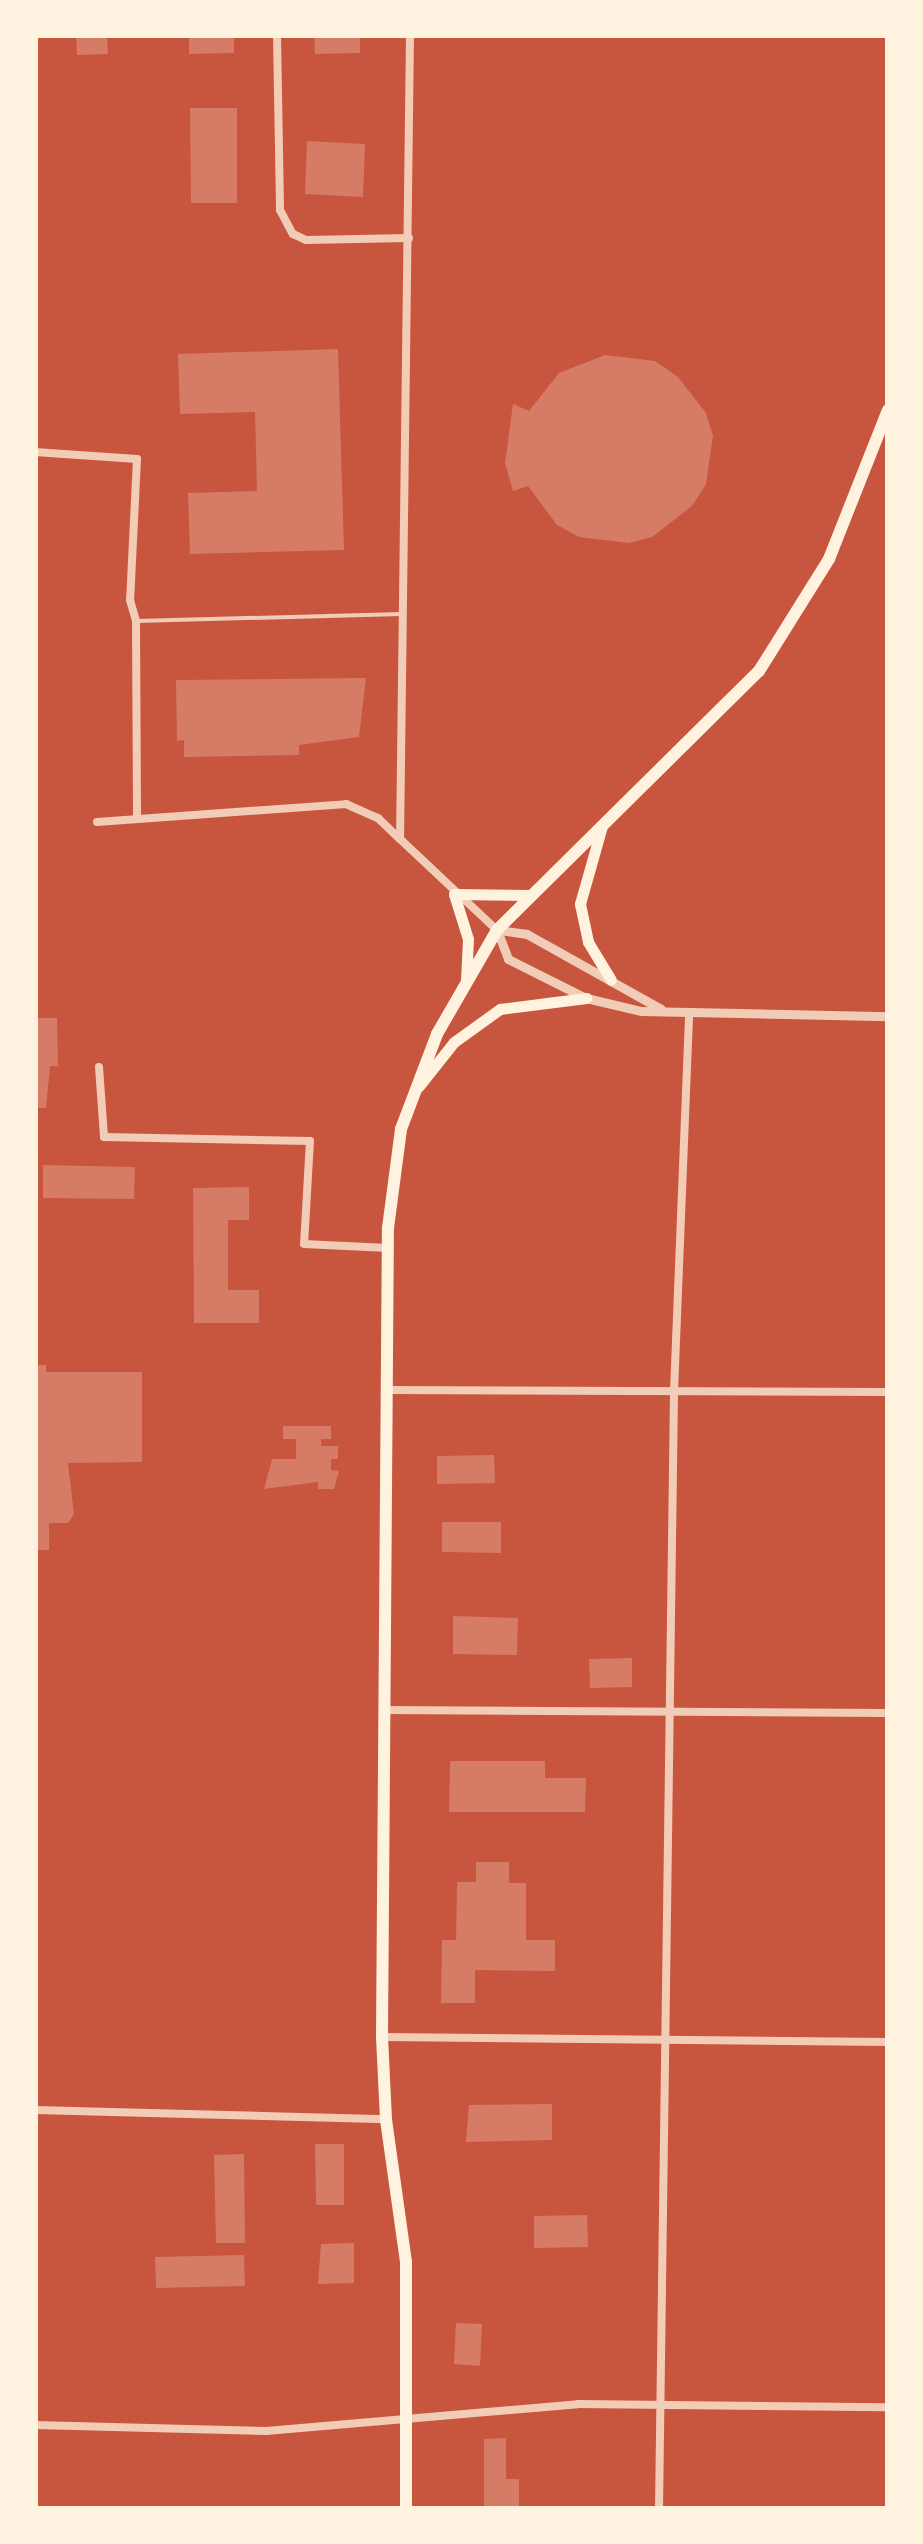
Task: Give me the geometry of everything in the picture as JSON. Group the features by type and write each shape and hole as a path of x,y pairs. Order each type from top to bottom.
{"highway":[{"path":"406,2509 406,2262 386,2119 382,2037 382,1710 392,1178 413,1094 466,980 497,930 604,821 710,726 759,671 830,558 888,410"}],"main road":[{"path":"604,821 580,904 588,942 611,980"},
{"path":"466,980 468,939 454,894 530,895"},
{"path":"413,1094 454,1042 500,1009 586,998"}],"street":[{"path":"277,35 280,210 292,234 306,240 409,238"},
{"path":"400,839 406,614 410,35"},
{"path":"35,452 137,458 130,600 136,621 137,817"},
{"path":"97,822 346,804 378,818 454,894 497,930 508,958 586,998 689,1013 888,1016"},
{"path":"497,930 528,934 661,1010"},
{"path":"659,2509 674,1392 689,1013"},
{"path":"99,1067 104,1137 310,1141 304,1244 388,1248"},
{"path":"386,1390 888,1392"},
{"path":"382,1710 888,1714"},
{"path":"382,2037 888,2042"},
{"path":"35,2110 386,2119"},
{"path":"35,2425 266,2431 407,2422 578,2404 888,2407"}],"lane":[{"path":"136,621 406,614"}],"building":[{"path":"76,35 107,35 108,54 77,55"},
{"path":"189,35 234,35 234,53 189,54"},
{"path":"314,35 360,35 360,53 315,54"},
{"path":"190,108 237,108 237,203 191,203"},
{"path":"307,141 365,144 363,197 305,194"},
{"path":"338,349 344,550 190,554 188,493 257,491 255,412 180,414 178,354"},
{"path":"605,355 655,361 678,377 706,413 713,436 706,484 692,506 652,537 629,543 579,537 557,525 528,486 513,491 505,463 513,404 529,411 559,373"},
{"path":"366,678 359,737 299,745 299,755 184,757 184,740 177,741 176,680"},
{"path":"35,1018 57,1018 58,1066 50,1066 46,1108 35,1108"},
{"path":"43,1165 135,1167 134,1199 43,1198"},
{"path":"249,1187 249,1220 228,1220 228,1290 259,1290 259,1323 194,1323 193,1188"},
{"path":"35,1365 46,1365 46,1372 142,1372 142,1462 68,1463 74,1514 68,1523 49,1523 49,1550 35,1550"},
{"path":"283,1426 331,1426 331,1439 321,1439 321,1446 338,1446 338,1459 331,1459 331,1470 339,1471 334,1489 318,1489 318,1482 264,1489 272,1459 296,1459 296,1439 283,1439"},
{"path":"494,1455 495,1483 437,1484 437,1456"},
{"path":"442,1522 501,1522 501,1553 442,1552"},
{"path":"453,1616 518,1618 517,1655 453,1654"},
{"path":"632,1658 632,1687 590,1688 589,1659"},
{"path":"450,1761 545,1761 545,1778 586,1778 585,1812 449,1812"},
{"path":"476,1862 509,1862 509,1883 526,1883 526,1940 555,1940 555,1971 475,1970 475,2003 441,2003 442,1940 456,1940 457,1882 476,1882"},
{"path":"552,2104 552,2140 466,2142 469,2105"},
{"path":"315,2144 344,2144 344,2205 316,2205"},
{"path":"244,2154 245,2243 216,2243 214,2155"},
{"path":"587,2215 588,2247 534,2248 534,2216"},
{"path":"354,2243 354,2283 318,2284 321,2244"},
{"path":"244,2255 245,2286 156,2288 155,2257"},
{"path":"456,2323 482,2324 480,2366 454,2364"},
{"path":"506,2438 506,2479 519,2479 519,2509 484,2509 484,2439"}]}
